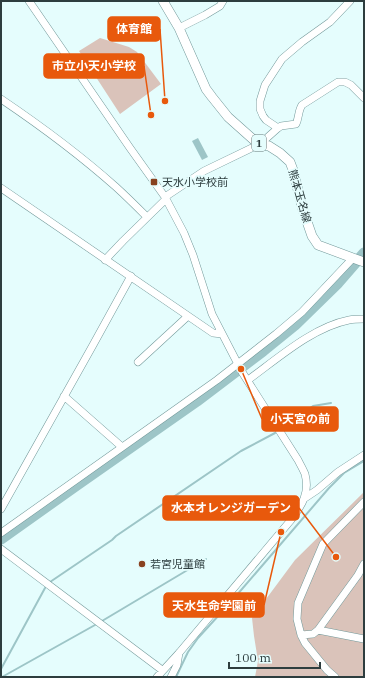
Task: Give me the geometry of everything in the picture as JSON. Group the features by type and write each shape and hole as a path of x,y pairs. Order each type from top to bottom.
{"main road":[{"name":"熊本玉名線","path":"163,1 179,28 206,89 212,97 228,117 260,144 268,146 280,153 290,162 303,210 312,236 318,245 364,262"}],"street":[{"path":"29,1 166,198 184,233 193,255 212,314 222,334 242,372 298,460 305,474 307,486 305,498 291,520 157,677"},
{"path":"179,28 220,6 223,1"},
{"path":"278,128 262,116 260,101 265,85 282,59 302,42 330,22 350,1"},
{"path":"105,260 166,198 204,171 260,144 281,126 296,124 302,105 338,82 345,82 364,98"},
{"path":"1,99 32,120 90,164 147,217"},
{"path":"1,188 213,333 222,334"},
{"path":"1,533 238,364 302,312 353,258"},
{"path":"1,509 131,276"},
{"path":"138,362 188,316"},
{"path":"248,380 301,341 324,328 343,321 364,319"},
{"path":"64,396 122,448"},
{"path":"305,498 338,472 364,455"},
{"path":"335,677 327,670 305,643 301,635 297,619 298,603 323,544 364,502"},
{"path":"1,549 162,670"},
{"path":"301,635 313,634 318,630 358,575 364,564"},
{"path":"318,630 364,639"},
{"path":"171,677 177,665 179,653"}],"shaded area":[{"path":"100,38 129,47 137,52 161,84 120,114 79,51"},
{"path":"364,492 364,677 255,677 258,661 252,618 295,560"}],"water":[{"path":"198,138 208,157 202,160 192,141"}],"waterway":[{"path":"1,539 197,401 263,351 295,325 338,283 364,253"},
{"path":"283,427 313,406 331,403"},
{"path":"50,582 241,451 275,433"},
{"path":"176,677 188,652 198,638 329,488 344,473 364,461"},
{"path":"102,621 206,559"},
{"path":"1,669 45,588"},
{"path":"2,677 95,625"}],"place":[{"name":"体育館","path":"165,101"},
{"name":"市立小天小学校","path":"151,115"},
{"name":"天水小学校前","path":"154,182"},
{"name":"小天宮の前","path":"241,369"},
{"name":"天水生命学園前","path":"281,532"},
{"name":"水本オレンジガーデン","path":"336,557"},
{"name":"若宮児童館","path":"142,564"}]}
